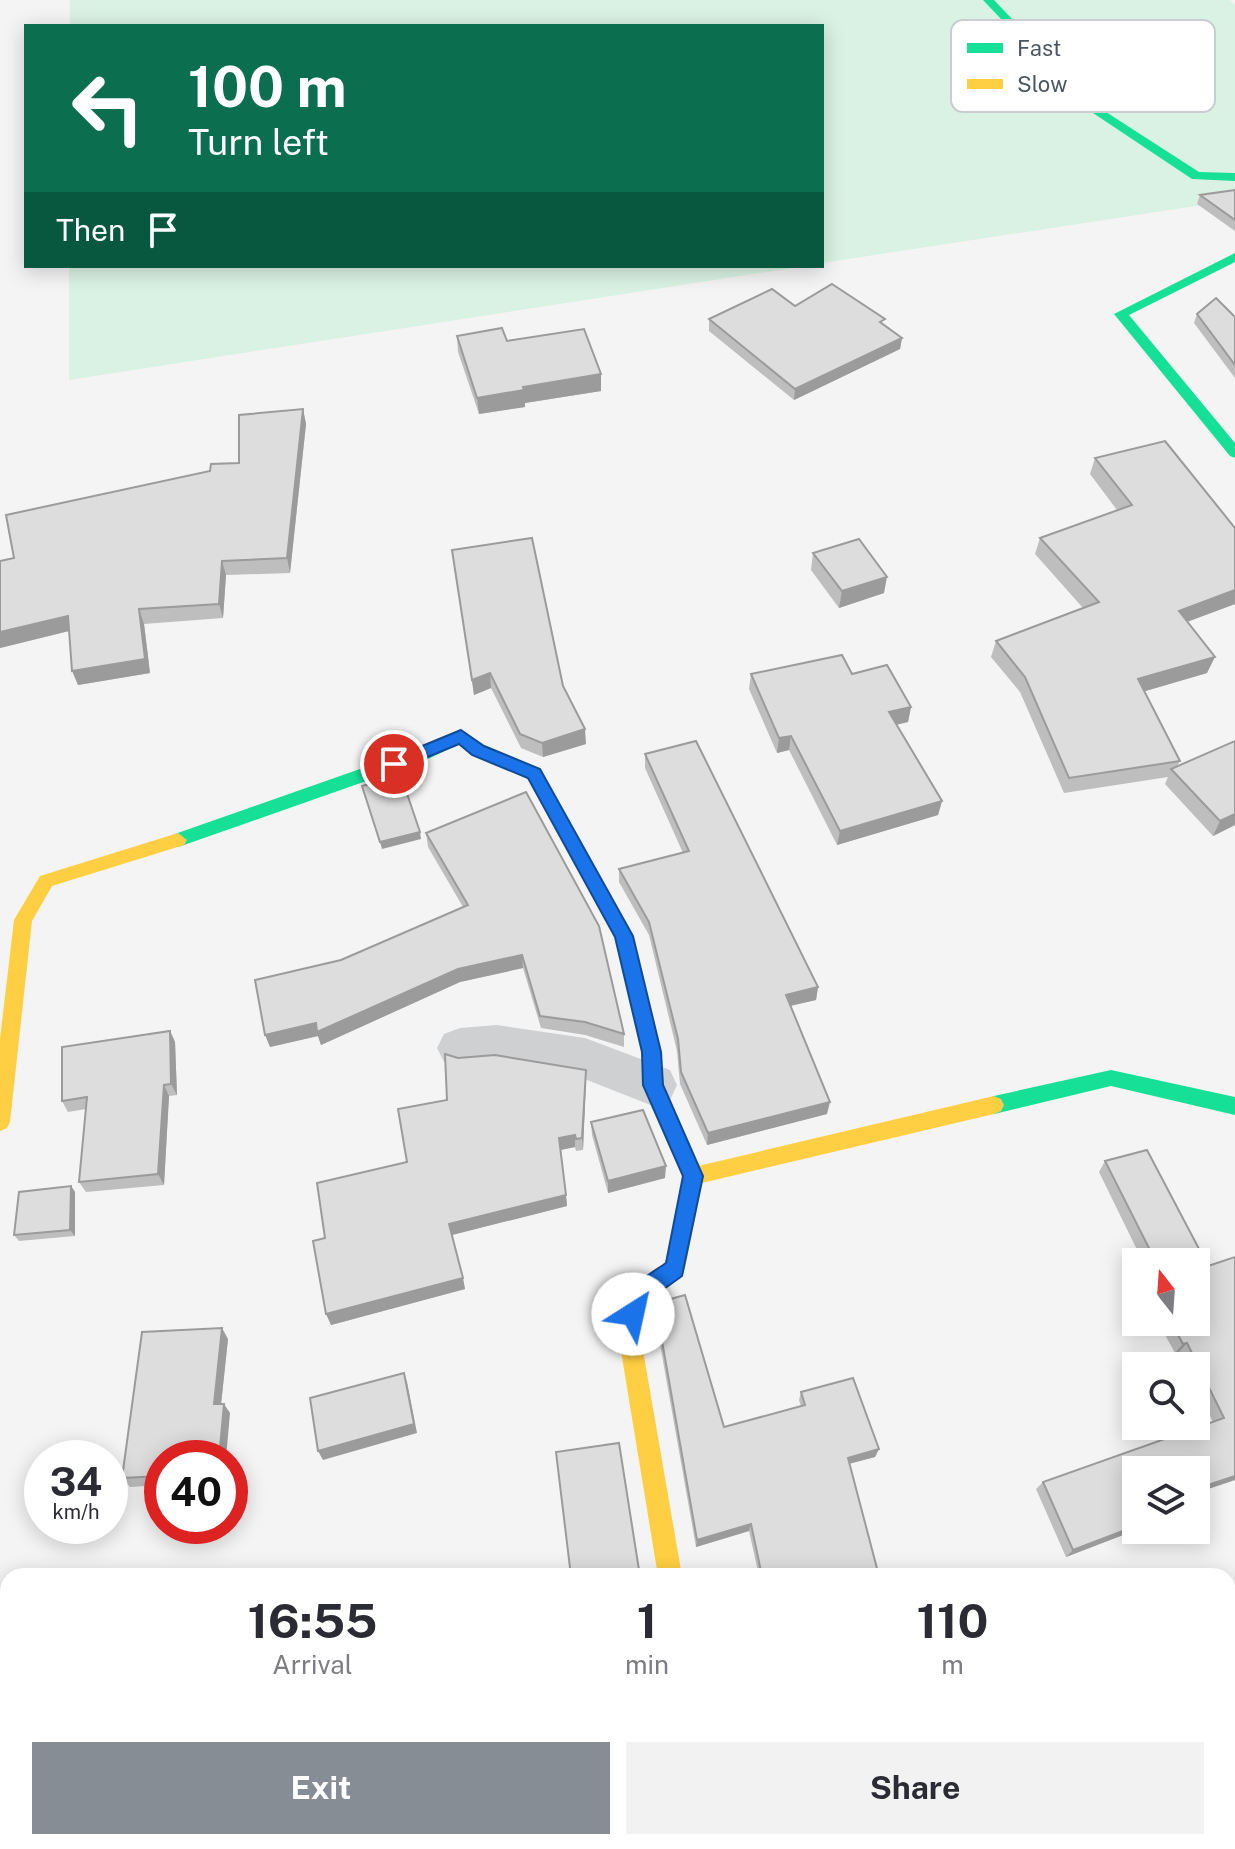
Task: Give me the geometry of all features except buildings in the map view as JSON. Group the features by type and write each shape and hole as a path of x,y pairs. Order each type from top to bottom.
{"street":[{"path":"988,0 1007,20"},
{"path":"1099,112 1196,176 1235,177"},
{"path":"1235,257 1121,314 1235,453"},
{"path":"0,1122 23,920 46,881 208,831 420,755 461,736 478,750 534,774 624,936 651,1052 653,1085 693,1176 675,1269 637,1296 629,1333 669,1568"},
{"path":"460,1048 497,1045 585,1058 653,1085"},
{"path":"693,1176 1111,1078 1235,1106"}],"green space":[{"path":"70,0 1230,0 1235,5 1235,200 824,263 824,24 70,24"},
{"path":"69,268 792,268 69,380"}],"traffic: fast":[{"path":"988,0 1007,20"},
{"path":"1099,112 1196,176 1235,177"},
{"path":"1235,257 1121,314 1235,453"},
{"path":"178,840 420,755 461,736 478,750 534,774 624,936 651,1052 653,1085 659,1099"},
{"path":"994,1105 1111,1078 1235,1106"}],"traffic: slow":[{"path":"0,1122 23,920 46,881 178,840"},
{"path":"659,1099 693,1176 675,1269 637,1296 629,1333 669,1568"},
{"path":"693,1176 994,1105"}],"route":[{"path":"394,764 461,736 478,750 534,774 624,936 651,1052 653,1085 693,1176 675,1269 637,1296 633,1314"}]}
